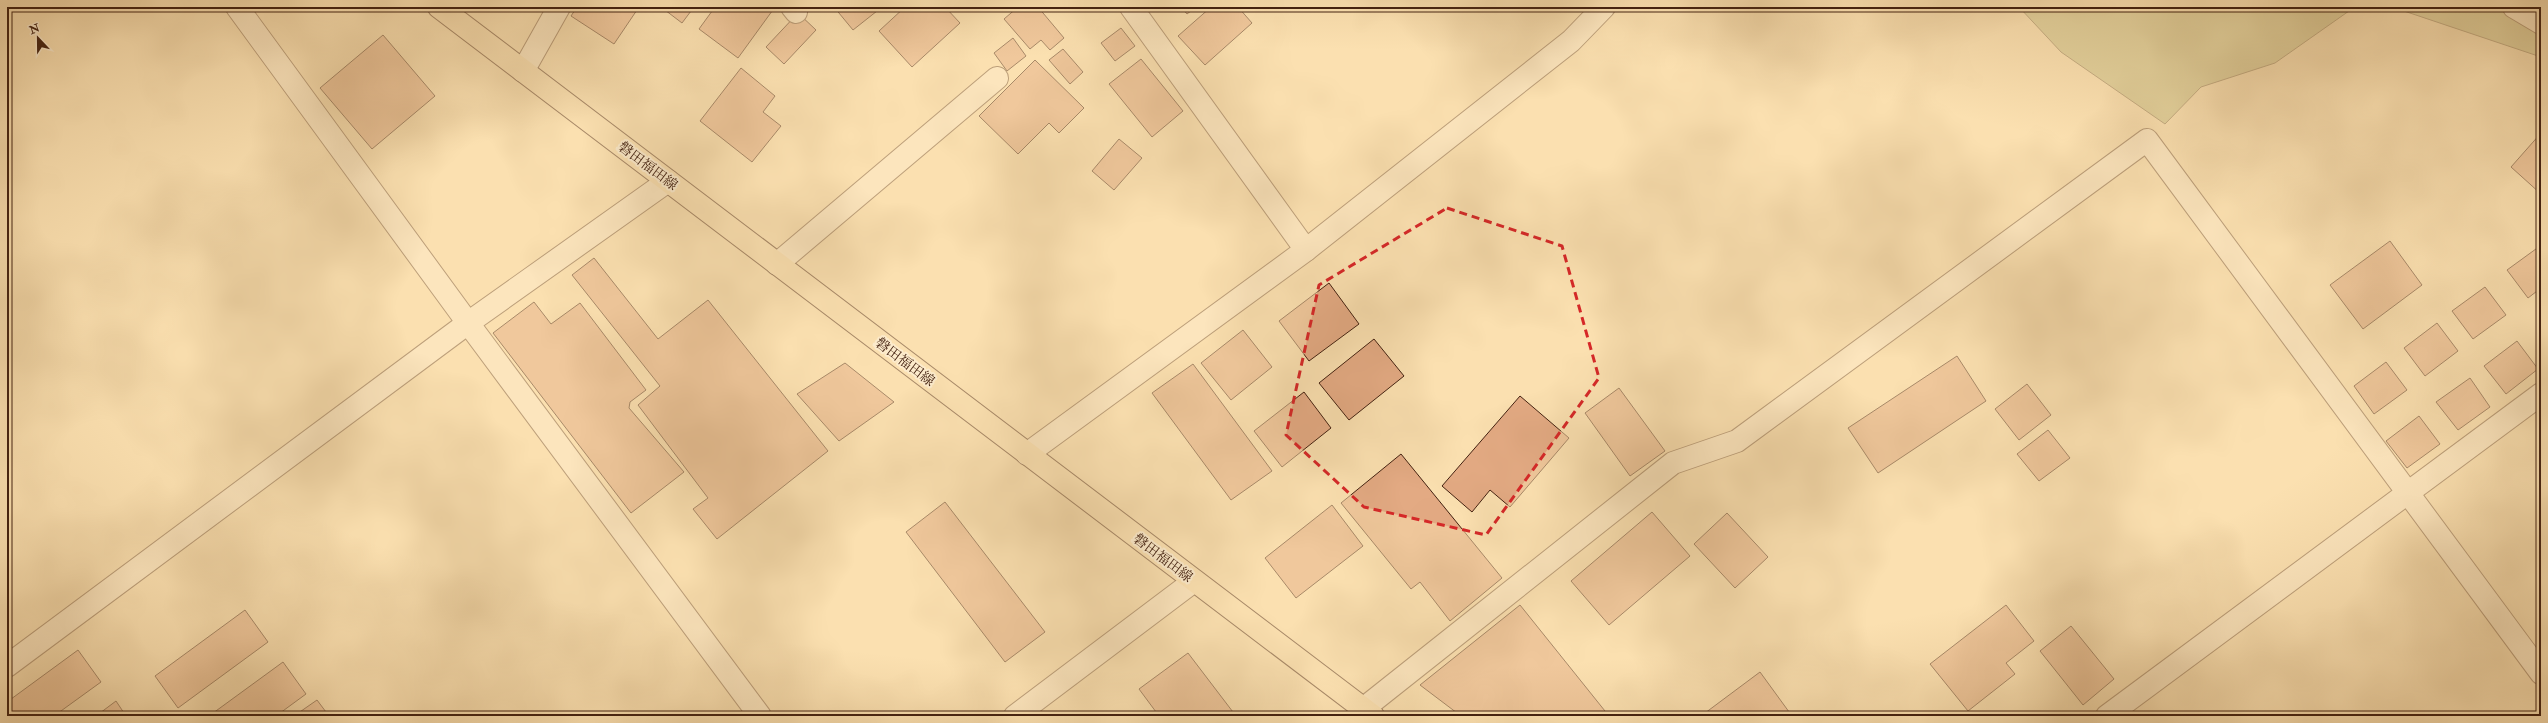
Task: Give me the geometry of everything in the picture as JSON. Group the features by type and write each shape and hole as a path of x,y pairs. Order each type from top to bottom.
{"main road":[{"name":"磐田福田線","path":"438,7 1368,712"}],"street":[{"path":"237,7 468,324 760,716"},
{"path":"523,71 559,7"},
{"path":"1131,7 1306,250"},
{"path":"1027,454 1306,250 1571,41 1604,7"},
{"path":"2514,7 2541,23"},
{"path":"777,264 997,78"},
{"path":"1368,712 1673,463 1737,441 2147,140 2541,673"},
{"path":"7,666 468,324 668,181"},
{"path":"2107,716 2541,394"},
{"path":"1015,716 1194,581"}],"highlighted area":[{"path":"1447,208 1562,246 1599,378 1486,535 1364,507 1286,435 1319,285"}],"shaded area":[{"path":"2019,7 2339,7 2349,11 2275,63 2201,87 2165,124 2061,52"},
{"path":"2392,7 2541,7 2541,57"}],"building":[{"path":"577,7 639,7 614,44 571,16"},
{"path":"661,7 694,7 682,23"},
{"path":"715,7 775,7 738,58 699,29"},
{"path":"834,7 874,7 877,11 853,30"},
{"path":"905,7 945,7 960,23 912,67 879,31"},
{"path":"1018,7 1038,7 1064,38 1050,50 1041,40 1030,49 1004,19"},
{"path":"1181,7 1196,7 1187,14"},
{"path":"1211,7 1238,7 1252,23 1205,65 1178,36"},
{"path":"798,13 816,30 784,64 766,47"},
{"path":"1121,28 1135,46 1115,61 1101,43"},
{"path":"383,35 435,96 372,149 320,88"},
{"path":"1013,38 1026,56 1007,71 994,53"},
{"path":"1063,49 1083,72 1070,84 1049,60"},
{"path":"1141,59 1183,111 1152,137 1109,84"},
{"path":"1035,60 1084,108 1059,133 1049,123 1018,154 979,116"},
{"path":"741,68 775,96 763,112 781,126 752,162 700,121"},
{"path":"2541,133 2541,194 2511,167"},
{"path":"1119,139 1142,158 1114,190 1092,171"},
{"path":"2390,241 2422,285 2363,329 2330,285"},
{"path":"2540,246 2541,288 2528,298 2507,270"},
{"path":"594,258 658,339 708,300 828,451 717,539 693,509 708,498 638,405 660,386 572,275"},
{"path":"1329,283 1359,324 1309,361 1279,321"},
{"path":"2485,287 2506,315 2473,339 2452,311"},
{"path":"534,302 551,324 580,303 646,390 630,402 629,408 684,472 631,513 493,333"},
{"path":"2437,323 2458,351 2425,376 2404,348"},
{"path":"1243,330 1272,367 1231,400 1201,363"},
{"path":"1374,339 1404,376 1349,420 1319,383"},
{"path":"2517,341 2538,369 2506,394 2484,366"},
{"path":"1957,356 1986,401 1878,473 1848,428"},
{"path":"2386,362 2407,390 2374,414 2354,386"},
{"path":"845,363 894,402 839,441 797,394"},
{"path":"1193,364 1272,471 1231,500 1152,393"},
{"path":"2470,378 2490,407 2458,430 2436,402"},
{"path":"2027,384 2051,415 2019,440 1995,409"},
{"path":"1619,388 1665,451 1630,476 1585,413"},
{"path":"1304,392 1331,428 1282,467 1254,431"},
{"path":"1520,396 1569,438 1510,507 1490,490 1472,512 1442,486"},
{"path":"2419,416 2440,444 2407,468 2386,441"},
{"path":"2048,430 2070,458 2039,481 2017,454"},
{"path":"1401,454 1502,578 1450,621 1420,582 1411,589 1341,503"},
{"path":"945,502 1045,632 1005,662 906,532"},
{"path":"1332,505 1363,546 1296,598 1265,558"},
{"path":"1652,512 1690,556 1609,625 1571,581"},
{"path":"1727,513 1768,557 1735,588 1694,544"},
{"path":"1520,605 1609,716 1461,716 1420,685"},
{"path":"2006,605 2034,641 2006,663 2015,674 1968,711 1930,664"},
{"path":"245,610 268,642 178,708 155,676"},
{"path":"2071,626 2114,679 2083,705 2040,651"},
{"path":"78,650 101,682 54,716 7,716 7,702"},
{"path":"1188,653 1236,716 1159,716 1139,689"},
{"path":"283,662 306,694 276,716 209,716"},
{"path":"1760,672 1792,716 1701,716"},
{"path":"317,700 329,716 294,716"},
{"path":"116,701 126,716 96,716"}]}
